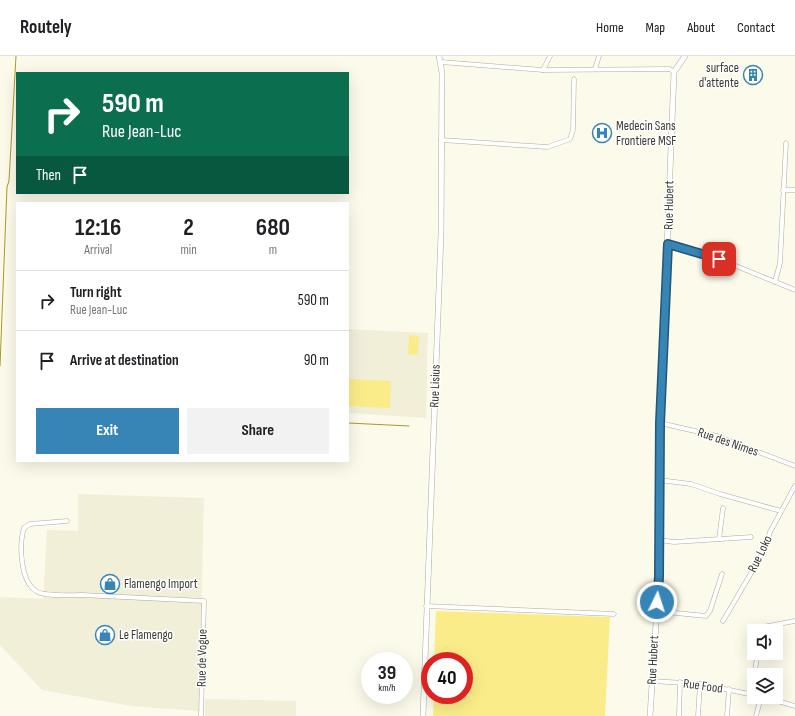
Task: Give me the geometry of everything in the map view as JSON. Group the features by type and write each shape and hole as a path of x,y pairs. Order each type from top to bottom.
{"street":[{"path":"543,70 550,56"},
{"path":"595,69 599,56"},
{"path":"442,60 543,70 670,69 674,72 685,56"},
{"name":"Rue Lisius","path":"423,716 441,234 442,60"},
{"name":"Rue Hubert","path":"650,716 659,540 660,423 674,72"},
{"path":"441,140 548,147 567,141 571,137 573,130 574,79"},
{"path":"776,282 780,264 786,143"},
{"path":"783,190 795,190"},
{"path":"668,244 719,259 795,290"},
{"name":"Rue des Nimes","path":"660,423 717,436 795,466"},
{"path":"659,480 691,484 720,494 781,511"},
{"name":"Rue Loko","path":"723,621 764,551 770,532 795,486"},
{"path":"719,539 723,508"},
{"name":"Rue de Vogue","path":"67,521 30,524 24,528 21,545 22,563 26,579 36,591 41,593 204,601 201,716"},
{"path":"659,540 674,542 751,537"},
{"path":"656,611 706,616 710,611 722,574"},
{"path":"426,606 614,614"},
{"path":"779,624 795,621"},
{"name":"Rue Food","path":"652,680 700,684 747,693"},
{"path":"679,716 680,682"},
{"path":"698,716 700,684"},
{"path":"727,716 729,689"},
{"path":"783,703 795,706"},
{"path":"756,716 760,704"}],"shaded area":[{"path":"349,329 428,333 426,418 349,413"},
{"path":"409,335 419,336 418,355 408,354"},
{"path":"349,379 391,381 390,408 349,406"},
{"path":"78,494 204,498 199,711 131,706 42,690 0,645 0,597 43,599 47,530 78,531"},
{"path":"436,611 610,617 605,716 433,716 434,704 473,704 473,652 434,652"},
{"path":"205,699 296,701 296,716 205,716"}],"waterway":[{"path":"0,366 7,187 9,181 16,56"},
{"path":"349,423 409,426"}],"place":[{"name":"surface d'attente","path":"753,75"},
{"name":"Medecin Sans Frontiere MSF","path":"602,133"},
{"name":"Flamengo Import","path":"110,584"},
{"name":"Le Flamengo","path":"105,635"}],"route":[{"path":"657,602 659,577 660,423 668,244 719,259"}]}
